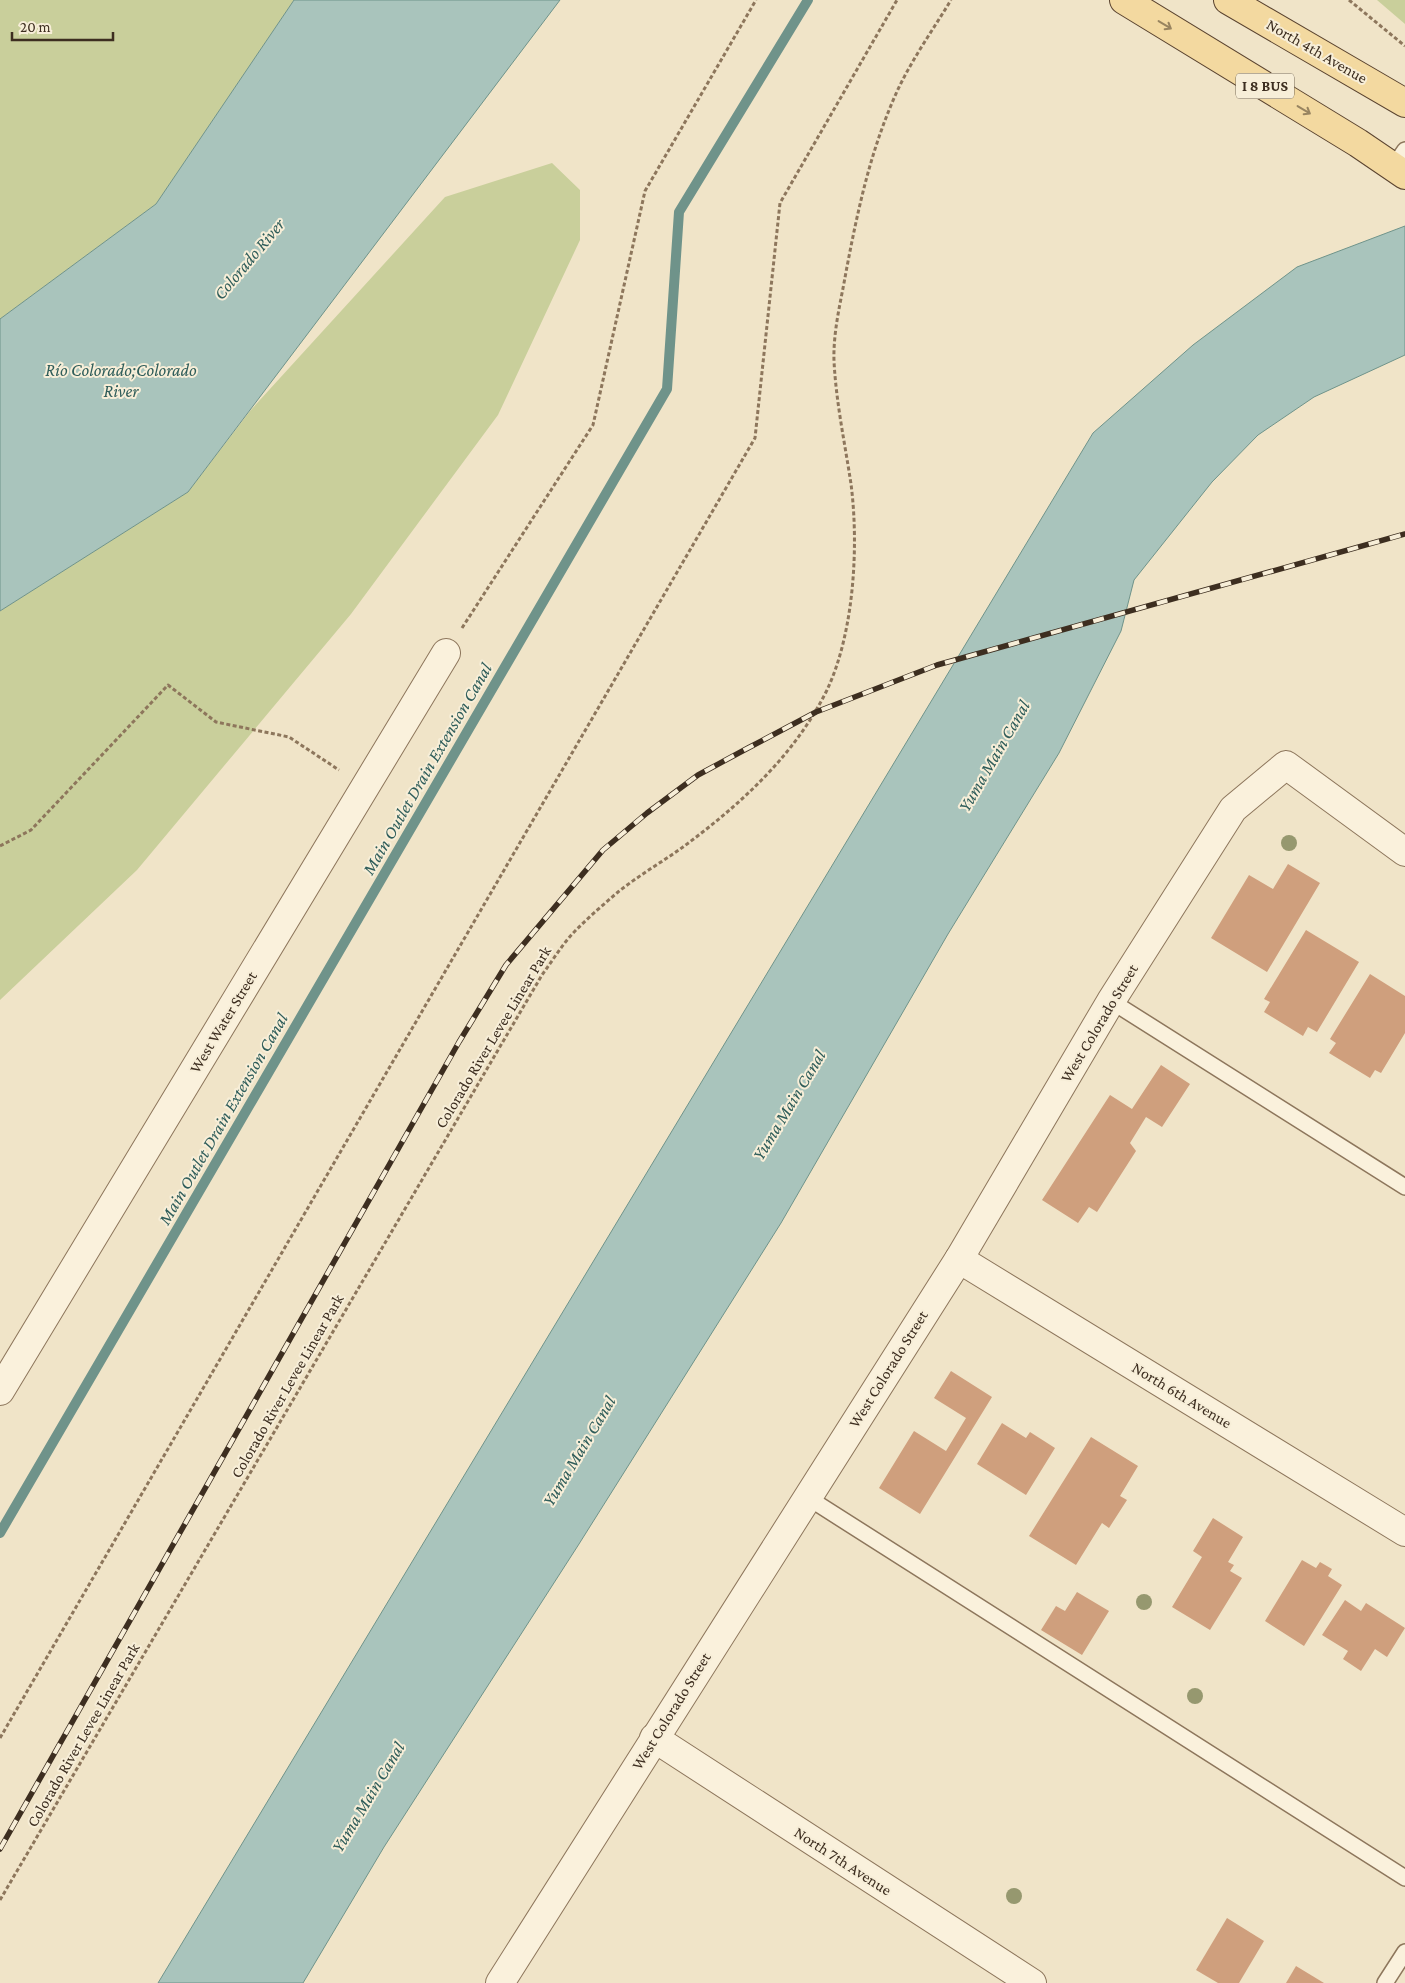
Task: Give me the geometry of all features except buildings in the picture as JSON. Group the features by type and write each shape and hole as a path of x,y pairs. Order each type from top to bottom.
{"main road":[{"name":"I 8 BUS","path":"1124,0 1401,164"},
{"name":"North 4th Avenue","path":"1228,0 1405,103"}],"street":[{"name":"West Water Street","path":"0,1391 446,653"},
{"name":"West Colorado Street","path":"500,1983 959,1259 1111,1002 1234,809 1286,765 1405,852"},
{"name":"North 6th Avenue","path":"959,1259 1405,1532"},
{"name":"North 7th Avenue","path":"654,1738 1032,1983"}],"lane":[{"path":"1111,1002 1405,1186"},
{"path":"807,1497 1405,1878"},
{"path":"1385,1983 1405,1952"}],"path":[{"path":"446,653 594,425 645,192 756,0"},
{"path":"0,1738 755,438 780,203 898,0"},
{"name":"Colorado River Levee Linear Park","path":"0,1900 542,975 574,932 601,907 719,819 765,777 801,734 827,689 847,628 853,578 851,487 834,361 836,328 857,211 878,138 892,101 951,0"},
{"path":"1349,0 1405,46"},
{"path":"0,846 31,830 168,685 216,722 289,737 365,787"}],"green space":[{"path":"0,0 294,0 156,204 0,319"},
{"path":"1377,0 1405,0 1405,24"},
{"path":"552,163 580,190 580,240 498,415 351,614 137,870 0,1000 0,611 188,492 250,411 445,197"}],"water":[{"name":"Río Colorado;Colorado River","path":"294,0 560,0 188,492 0,611 0,319 156,204"},
{"name":"Yuma Main Canal","path":"1405,226 1405,355 1314,397 1258,435 1212,482 1134,580 1121,631 1059,753 948,934 781,1223 579,1544 384,1847 303,1983 158,1983 1093,433 1193,345 1297,267"}],"waterway":[{"name":"Main Outlet Drain Extension Canal","path":"0,1533 667,389 679,212 808,0"}],"railway":[{"path":"0,1849 459,1042 506,965 603,850 647,813 698,775 816,712 937,665 1405,534"}],"water label":[{"name":"Colorado River","path":"249,259"}]}
